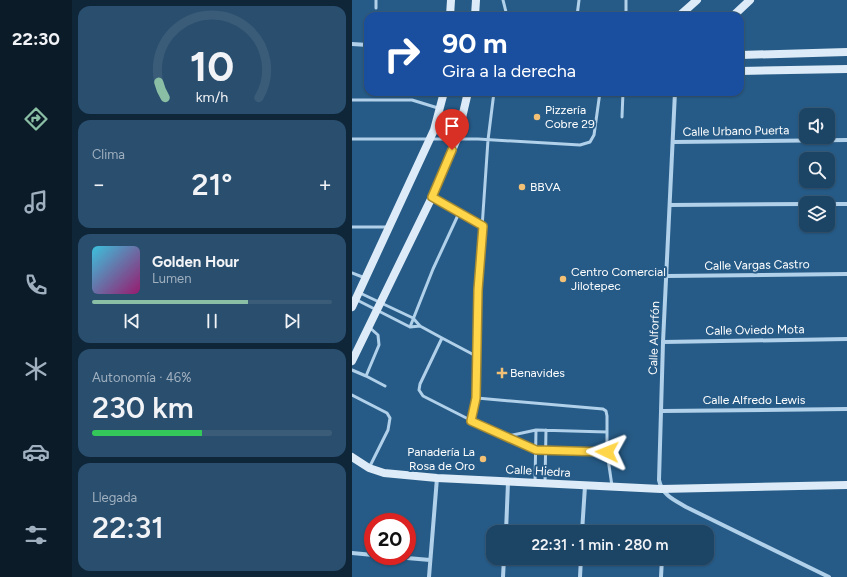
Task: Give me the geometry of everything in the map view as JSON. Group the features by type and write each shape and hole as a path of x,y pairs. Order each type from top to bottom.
{"street":[{"path":"450,12 451,0"},
{"path":"475,12 476,0"},
{"path":"684,12 697,0"},
{"path":"737,12 750,0"},
{"path":"352,44 364,45"},
{"path":"744,55 847,52"},
{"path":"744,71 847,69"},
{"path":"355,300 430,139 442,96"},
{"path":"352,361 432,197 457,138 467,96"},
{"name":"Calle Alforfón","path":"661,489 659,480 663,342 675,96"},
{"name":"Calle Urbano Puerta","path":"673,142 847,140"},
{"path":"670,205 799,204"},
{"path":"835,204 847,204"},
{"name":"Calle Vargas Castro","path":"667,276 847,274"},
{"name":"Calle Oviedo Mota","path":"663,342 847,339"},
{"name":"Calle Alfredo Lewis","path":"662,410 847,409"},
{"name":"Calle Hiedra","path":"352,457 369,468 400,476 508,482 545,482 661,489 847,485"},
{"path":"429,577 437,478"},
{"path":"506,525 508,482"},
{"path":"582,525 585,485"},
{"path":"661,489 667,495 686,507 829,577"},
{"path":"352,553 364,554"},
{"path":"416,559 430,560"},
{"path":"503,577 504,565"},
{"path":"580,577 581,565"},
{"path":"661,577 662,565"}],"lane":[{"path":"376,0 376,8"},
{"path":"503,0 507,12"},
{"path":"578,12 579,0"},
{"path":"626,0 626,12"},
{"path":"471,421 476,398 476,356 483,226 488,140 494,96"},
{"path":"352,139 457,138 580,145 590,142 594,135 599,96"},
{"path":"622,117 623,96"},
{"path":"352,100 412,100 440,108"},
{"path":"432,197 483,226"},
{"path":"410,327 433,269 459,213"},
{"path":"352,227 388,227"},
{"path":"352,273 366,278"},
{"path":"355,300 379,306 413,318 420,326 476,356"},
{"path":"355,300 379,306 410,327 420,326"},
{"path":"366,376 380,340 378,335 369,327"},
{"path":"442,338 420,384 419,390 423,396 471,421 508,436 536,450 607,452"},
{"path":"352,370 385,386"},
{"path":"352,395 387,413 390,418 388,430 369,468"},
{"path":"476,398 597,407 606,411 607,452 612,486"},
{"path":"508,436 518,432 536,430 607,432"},
{"path":"535,482 536,430"},
{"path":"545,482 546,430"}],"place":[{"name":"Pizzería Cobre 29","path":"537,117"},
{"name":"BBVA","path":"522,187"},
{"name":"Centro Comercial Jilotepec","path":"563,279"},
{"name":"Benavides","path":"502,373"},
{"name":"Panadería La Rosa de Oro","path":"483,459"}],"route":[{"path":"452,150 432,197 483,226 478,290 476,398 471,421 508,436 513,440 536,450 607,452"}]}
